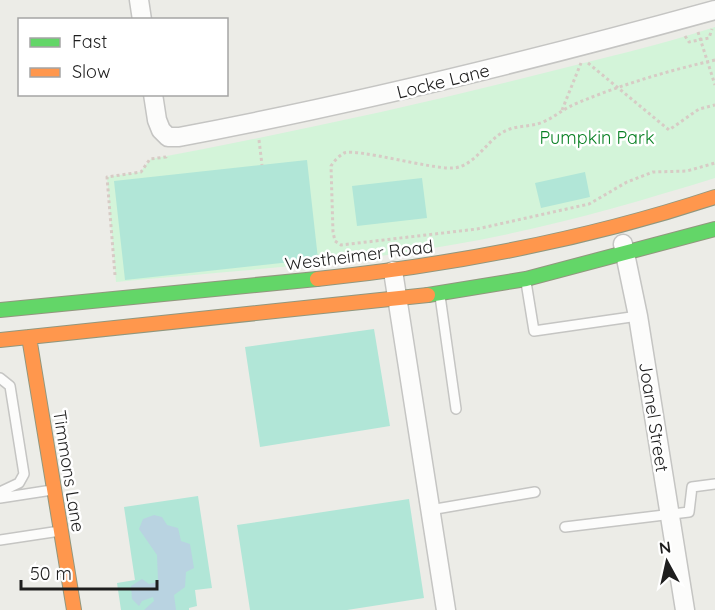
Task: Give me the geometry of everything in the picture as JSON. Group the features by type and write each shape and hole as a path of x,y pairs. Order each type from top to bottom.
{"main road":[{"name":"Westheimer Road","path":"0,310 393,270 519,250 715,197"},
{"path":"0,340 440,294 526,279 715,229"},
{"path":"204,290 205,320"},
{"path":"29,337 47,320 81,302"},
{"name":"Timmons Lane","path":"29,337 74,610"}],"street":[{"path":"139,0 142,18"},
{"name":"Locke Lane","path":"168,137 362,101 537,59 715,10"},
{"path":"153,96 157,120 161,130 168,137"},
{"name":"Joanel Street","path":"617,225 638,316 685,610"},
{"path":"393,270 446,610"}],"lane":[{"path":"526,279 534,331 638,316"},
{"path":"440,294 456,409"},
{"path":"0,378 10,386 24,474 19,483 0,492"},
{"path":"565,527 689,512 692,487 715,484"},
{"path":"0,498 54,489"},
{"path":"430,510 535,492"},
{"path":"0,540 61,531"}],"path":[{"path":"693,16 715,85"},
{"path":"562,110 582,59 620,87 669,130 699,109 715,105"},
{"path":"715,60 642,79 562,110 539,124 524,124 500,134 462,166 453,168 402,162 356,151 344,153 331,166 335,241 341,245 362,245 477,230 589,204 627,182 653,172 687,171 715,163"},
{"path":"257,122 262,165"},
{"path":"116,284 107,177 141,172 150,159 166,157 168,137"}],"green space":[{"name":"Pumpkin Park","path":"715,27 715,178 584,216 451,245 325,263 116,282 107,177 140,172 151,159 449,96 632,51"},
{"path":"307,160 318,259 125,280 114,181"},
{"path":"585,172 590,197 541,208 535,183"},
{"path":"422,178 427,218 357,226 352,186"},
{"path":"374,329 390,426 260,447 245,347"},
{"path":"198,496 212,588 195,590 197,606 189,610 121,610 117,583 135,580 124,507"},
{"path":"409,499 424,598 347,610 250,610 237,525"}],"water":[{"path":"154,515 162,517 167,525 178,528 181,541 190,544 194,568 186,572 185,587 174,595 176,610 144,610 154,601 153,597 142,601 139,606 132,599 131,586 142,579 149,584 158,582 157,555 139,529 143,519"}],"traffic: fast":[{"path":"428,295 526,279 715,229"},
{"path":"0,310 317,279"}],"traffic: slow":[{"path":"317,279 418,266 518,249 617,226 715,197"},
{"path":"0,340 428,295"},
{"path":"29,337 74,610"}]}
